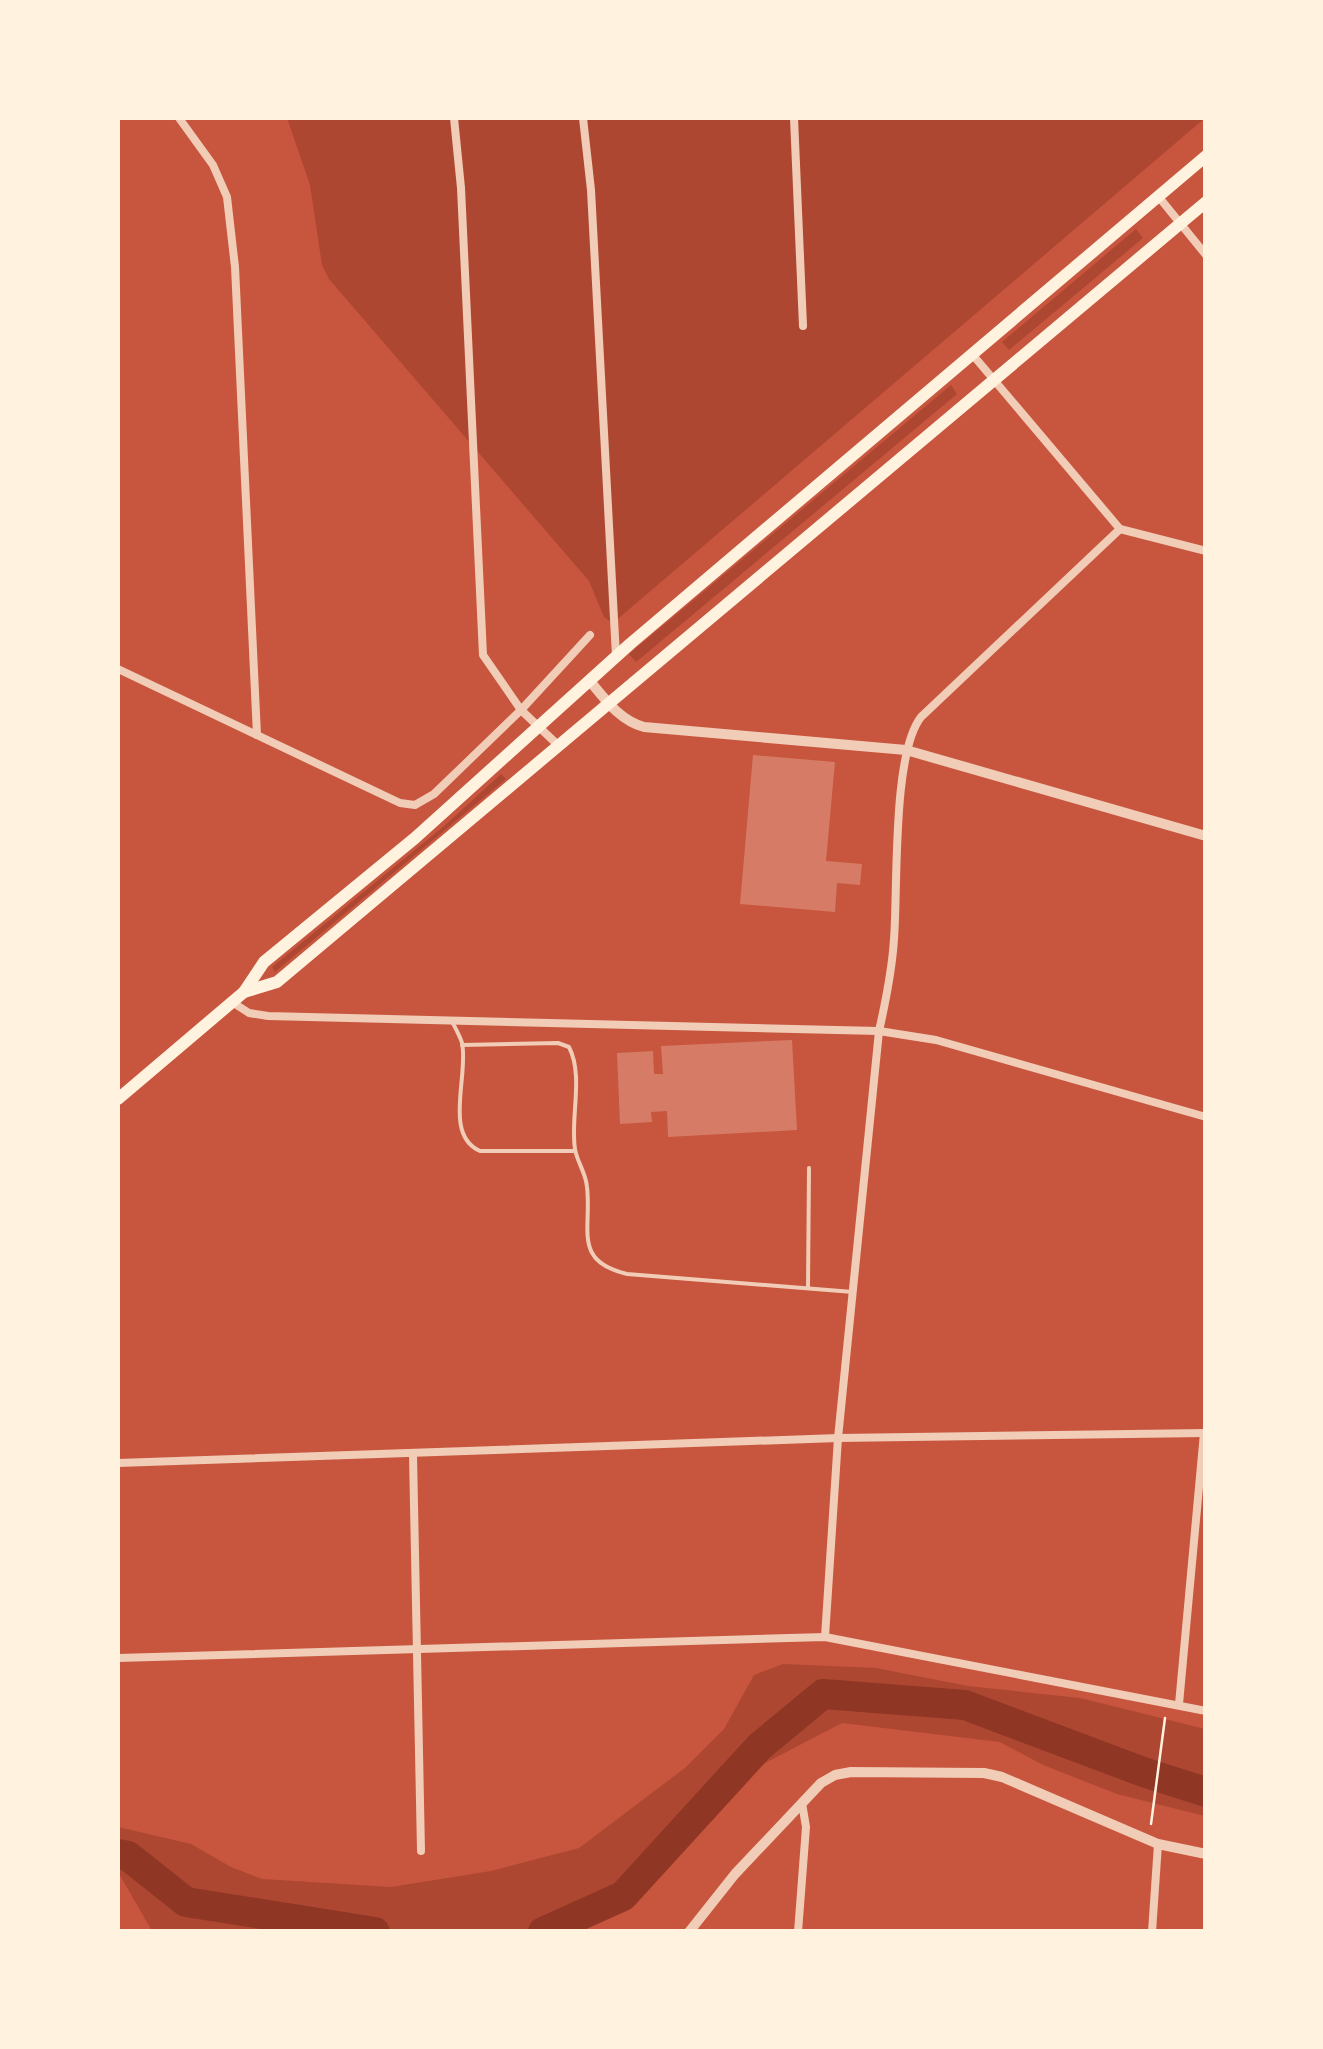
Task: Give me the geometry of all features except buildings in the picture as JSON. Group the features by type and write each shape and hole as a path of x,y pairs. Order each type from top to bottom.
{"main road":[{"path":"118,1100 244,992 264,962 415,838 588,680 1206,156"},
{"path":"244,992 277,982 1206,202"}],"street":[{"path":"179,118 213,165 227,196 234,267 256,735"},
{"path":"454,118 461,188 484,656 521,710 559,746"},
{"path":"582,118 591,190 616,656"},
{"path":"794,118 804,326"},
{"path":"1158,196 1206,254"},
{"path":"972,354 1120,529 1206,550"},
{"path":"825,1637 838,1438 878,1031 890,986 906,750 912,728 922,717 1120,529"},
{"path":"118,669 400,802 415,805 434,794 521,710 590,635"},
{"path":"588,680 632,723 644,727 906,750 1206,836"},
{"path":"232,1002 255,1015 878,1031 936,1040 1206,1117"},
{"path":"118,1463 838,1438 1205,1433 1179,1704"},
{"path":"414,1455 421,1851"},
{"path":"118,1658 825,1637 1206,1711"},
{"path":"689,1932 735,1874 821,1783 835,1775 984,1773 1153,1842 1206,1854"},
{"path":"798,1932 806,1827 802,1803"},
{"path":"1152,1932 1153,1842"}],"lane":[{"path":"452,1020 462,1044 461,1130 471,1147 480,1151 575,1152"},
{"path":"462,1044 558,1042 569,1048 574,1062 575,1152 587,1188 587,1237 590,1252 608,1270 853,1292"},
{"path":"808,1288 809,1168"}],"path":[{"path":"1153,1842 1164,1728"}],"shaded area":[{"path":"287,118 1205,118 613,623 604,617 589,581 329,279 322,265 310,185"},
{"path":"1136,229 1143,238 1009,350 1002,342"},
{"path":"951,385 957,394 636,662 629,654"},
{"path":"501,774 506,779 275,972 272,967 443,827"},
{"path":"783,1664 876,1668 968,1686 1080,1698 1205,1729 1205,1816 1117,1794 1043,1765 1000,1742 842,1723 765,1763 699,1813 581,1931 152,1931 118,1872 118,1827 191,1844 262,1879 391,1887 491,1871 579,1848 685,1768 724,1729 754,1675"}],"waterway":[{"path":"543,1932 623,1896 759,1747 823,1694 965,1705 1206,1792"},
{"path":"118,1854 128,1856 186,1902 375,1932"}]}
